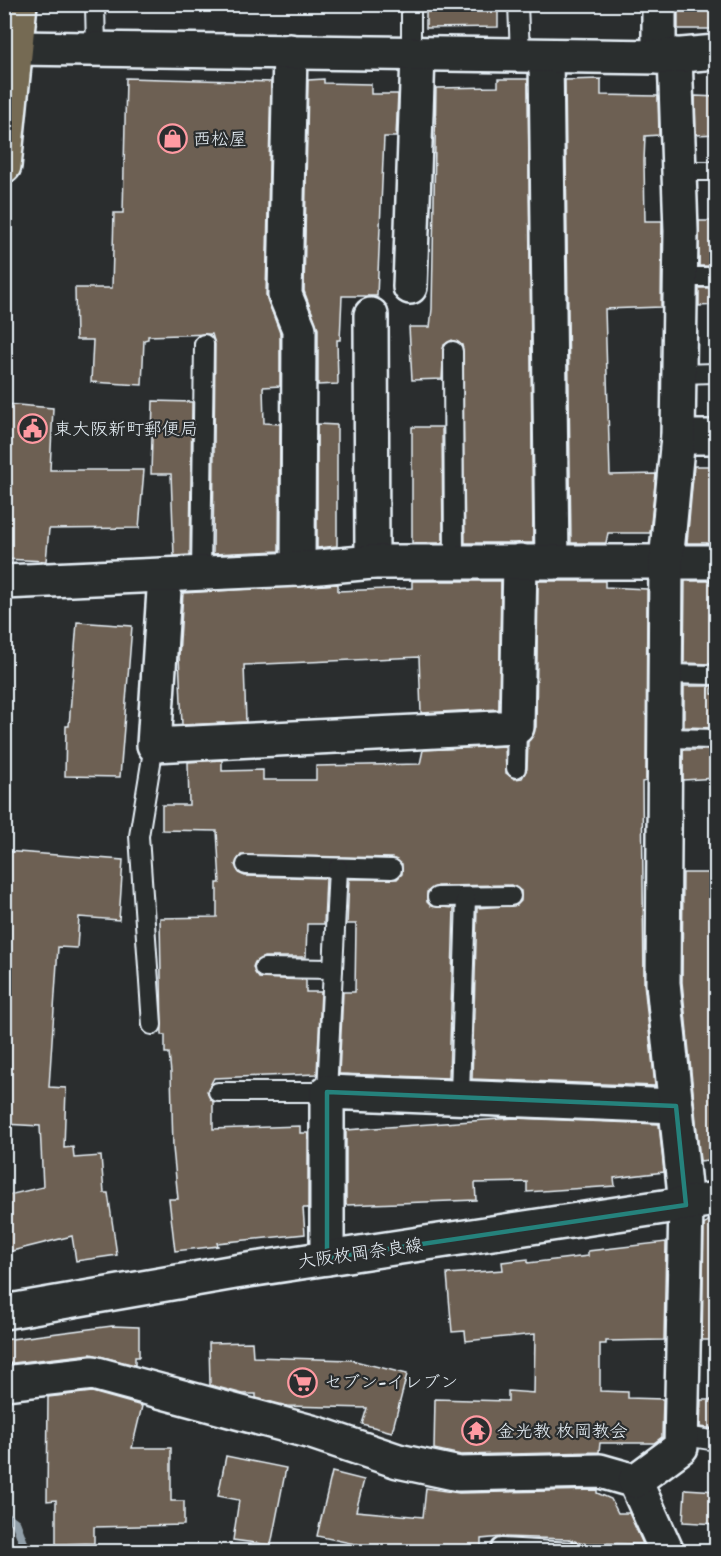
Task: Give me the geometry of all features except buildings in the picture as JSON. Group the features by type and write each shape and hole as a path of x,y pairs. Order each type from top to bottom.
{"highway":[{"path":"4,166 10,48 20,4"}],"street":[{"path":"634,1481 681,1447 680,1435 701,1202 676,1106 663,983 666,562 678,437 681,277 679,171 659,4"},
{"path":"10,48 533,56 667,56 717,52"},
{"path":"290,51 285,295 299,329 298,569"},
{"path":"410,287 414,55"},
{"path":"165,575 154,745 517,727 536,562 533,56"},
{"path":"371,315 372,562"},
{"path":"678,437 717,437"},
{"path":"4,582 298,569 372,562 717,562"},
{"path":"327,1258 327,1092 676,1106"},
{"name":"大阪枚岡奈良線","path":"4,1312 327,1258 701,1202"},
{"path":"4,1383 93,1372 315,1433 398,1461 459,1474 600,1470 634,1481 667,1551"}],"lane":[{"path":"95,4 96,49"},
{"path":"411,4 414,55"},
{"path":"518,4 533,56"},
{"path":"679,171 717,171"},
{"path":"681,277 717,277"},
{"path":"201,574 204,344"},
{"path":"453,351 454,561"},
{"path":"679,374 717,373"},
{"path":"666,674 717,675"},
{"path":"516,768 517,727"},
{"path":"665,738 717,739"},
{"path":"152,1025 139,836 154,745"},
{"path":"246,865 392,869"},
{"path":"218,1092 327,1092 338,868"},
{"path":"437,897 511,896"},
{"path":"460,1096 466,897"},
{"path":"264,968 333,969"},
{"path":"680,1435 717,1441"},
{"path":"501,1548 573,1551"}],"highlighted area":[{"path":"327,1092 676,1106 686,1205 327,1258"}],"waterway":[{"path":"4,1514 16,1523 27,1552"}],"place":[{"name":"西松屋","path":"172,139"},
{"name":"東大阪新町郵便局","path":"33,429"},
{"name":"セブン-イレブン","path":"303,1382"},
{"name":"金光教 枚岡教会","path":"476,1431"}]}
